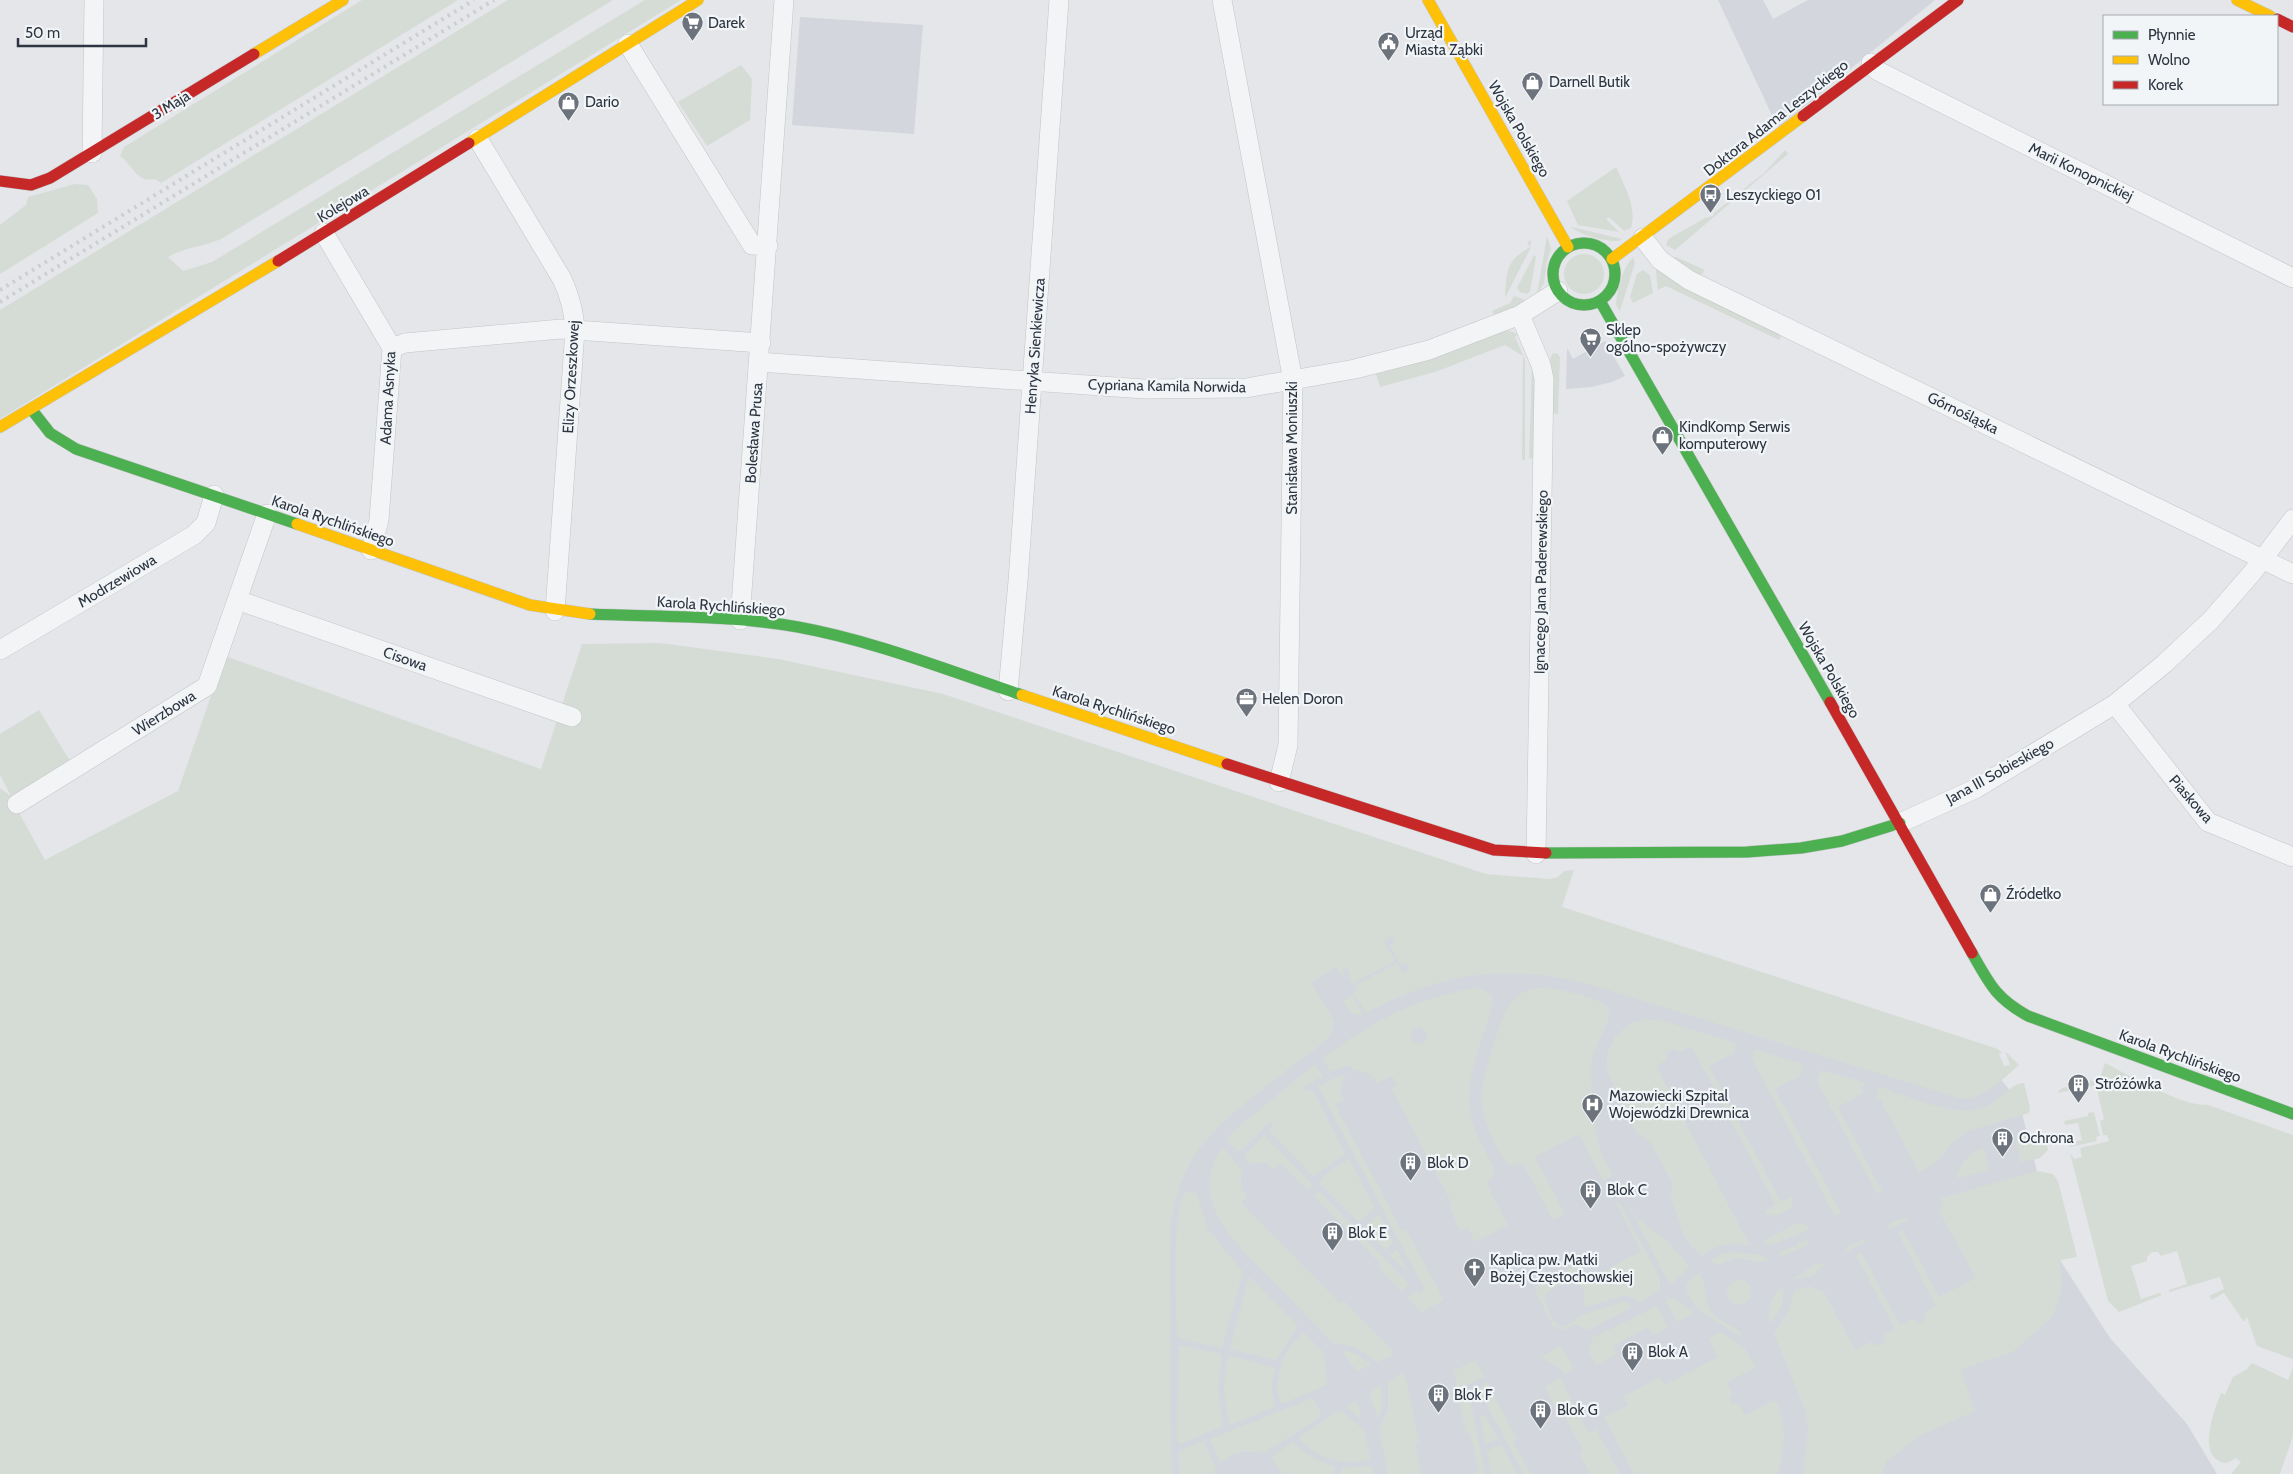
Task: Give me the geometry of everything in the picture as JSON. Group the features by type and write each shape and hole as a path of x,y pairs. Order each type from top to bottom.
{"street":[{"path":"92,153 94,0"},
{"name":"3 Maja","path":"1,186 31,185 40,182 92,153 344,0"},
{"name":"Kolejowa","path":"0,427 32,410 478,139 698,0"},
{"name":"Bolesława Prusa","path":"740,620 784,0"},
{"name":"Henryka Sienkiewicza","path":"1008,691 1033,381 1059,0"},
{"name":"Stanisława Moniuszki","path":"1222,0 1293,382 1288,745 1279,782"},
{"name":"Wojska Polskiego","path":"1428,0 1568,247"},
{"name":"Doktora Adama Leszyckiego","path":"1612,260 1958,0"},
{"path":"2237,0 2268,15"},
{"path":"2278,20 2293,27"},
{"path":"628,44 752,245 768,246"},
{"name":"Marii Konopnickiej","path":"1872,63 1878,72 2293,278"},
{"name":"Elizy Orzeszkowej","path":"478,139 562,279 570,295 574,311 575,330 555,611"},
{"name":"Adama Asnyka","path":"324,233 392,348 380,520 371,550"},
{"name":"Górnośląska","path":"1643,238 1660,260 1689,280 2293,574"},
{"path":"1580,243 1596,245 1608,253 1612,260 1616,275 1614,285 1600,301 1591,304 1572,303 1558,291 1553,278 1554,264 1561,252 1568,247 1580,243"},
{"name":"Cypriana Kamila Norwida","path":"759,362 1144,389 1206,390 1246,388 1293,382 1429,350 1520,315 1558,291"},
{"name":"Wojska Polskiego","path":"1600,301 1900,823 1990,985 2007,1004 2056,1027"},
{"name":"Ignacego Jana Paderewskiego","path":"1520,315 1541,365 1544,379 1536,854"},
{"path":"392,348 405,343 561,329 761,343"},
{"name":"Karola Rychlińskiego","path":"32,410 39,425 61,442 76,449 214,494 530,605 555,611 740,620 798,627 874,645 1472,845 1494,850 1536,854"},
{"name":"Modrzewiowa","path":"0,650 194,535 206,522 214,494"},
{"name":"Wierzbowa","path":"17,804 207,686 267,514"},
{"name":"Jana III Sobieskiego","path":"1536,854 1650,855 1784,850 1842,841 1900,823 1977,788 2114,704 2164,664 2211,620 2262,560 2293,519"},
{"name":"Cisowa","path":"237,600 572,717"},
{"name":"Piaskowa","path":"2114,704 2208,822 2293,858"},
{"name":"Karola Rychlińskiego","path":"2056,1027 2293,1114"}],"shaded area":[{"path":"362,0 458,0 161,183 155,179 149,180 139,176 120,156 124,147"},
{"path":"508,0 613,0 221,239 181,251 168,257 183,271 212,262 645,0 681,0 0,419 0,310"},
{"path":"1718,0 1763,0 1773,19 1808,0 1935,0 1778,128"},
{"path":"800,17 923,25 914,134 792,125"},
{"path":"741,65 752,79 750,120 707,146 678,102"},
{"path":"1785,150 1788,154 1675,250 1666,245 1668,239 1714,215 1714,213 1765,172"},
{"path":"1616,167 1631,205 1631,228 1624,231 1609,217 1606,219 1619,232 1578,225 1567,201"},
{"path":"75,184 88,185 97,199 98,213 0,274 0,225 26,205 28,197"},
{"path":"1570,227 1622,239 1614,241 1594,238"},
{"path":"1547,236 1551,249 1544,283 1537,295"},
{"path":"1531,240 1530,249 1505,298 1509,268 1522,252 1530,247 1527,243"},
{"path":"1580,254 1588,254 1595,257 1601,263 1604,274 1601,285 1595,291 1588,294 1580,294 1573,291 1567,285 1564,278 1564,270 1567,263 1573,257"},
{"path":"1534,255 1536,257 1530,291 1527,294 1520,292 1517,288"},
{"path":"1633,257 1635,263 1620,311 1616,305 1619,286 1626,267"},
{"path":"1676,257 1705,270 1699,276 1670,258"},
{"path":"1659,267 1782,335 1779,340 1666,286 1658,290 1656,271"},
{"path":"1643,270 1650,275 1653,293 1633,303 1630,297 1637,274"},
{"path":"1514,296 1528,301 1495,317 1492,311 1510,303"},
{"path":"1507,330 1518,334 1515,337 1525,360 1525,460 1522,460 1523,356 1505,345 1435,372 1380,387 1376,374 1432,359"},
{"path":"1605,341 1625,376 1612,382 1591,387 1566,389 1567,348 1573,359"},
{"path":"1553,353 1558,354 1560,358 1558,414 1552,413 1553,377 1549,361"},
{"path":"1532,362 1535,373 1536,457 1529,459"},
{"path":"660,643 778,659 943,694 1486,874 1550,879 1558,877 1564,871 1574,870 1562,907 1998,1049 2002,1053 1999,1054 2004,1066 2010,1065 2005,1051 2019,1065 1984,1093 1968,1098 1959,1098 1582,982 1524,974 1471,976 1445,981 1419,989 1366,1013 1353,992 1358,989 1356,985 1397,963 1402,973 1410,969 1407,963 1401,966 1390,945 1395,942 1392,936 1384,941 1395,961 1352,984 1347,968 1342,971 1345,977 1343,978 1337,967 1311,982 1334,1021 1332,1032 1318,1047 1247,1101 1228,1118 1196,1154 1184,1176 1175,1201 1170,1231 1171,1449 1173,1474 0,1474 0,788 11,796 0,775 0,734 39,710 70,761 18,811 45,860 178,791 225,656 541,769 582,644"},
{"name":"Mazowiecki Szpital Wojewódzki Drewnica","path":"1169,778 1997,1050 1999,1077 2019,1102 2060,1260 2110,1338 2187,1424 2217,1474 1161,1474"},
{"path":"1479,988 1491,994 1493,1005 1471,1079 1470,1109 1475,1130 1494,1169 1493,1177 1486,1183 1508,1225 1475,1242 1468,1228 1461,1231 1449,1207 1452,1204 1391,1088 1397,1085 1392,1076 1376,1083 1372,1075 1357,1070 1354,1072 1350,1065 1330,1072 1323,1058 1359,1033 1396,1012 1437,997","holes":["1421,1027 1428,1035 1426,1041 1418,1044 1413,1042 1410,1034 1413,1029"]},
{"path":"1530,989 1554,989 1588,997 1605,1005 1609,1010 1608,1020 1593,1054 1591,1080 1599,1143 1602,1155 1613,1176 1603,1181 1579,1134 1535,1157 1565,1214 1553,1220 1523,1164 1510,1165 1495,1144 1487,1124 1481,1098 1492,1049 1507,1009 1511,1002 1520,994"},
{"path":"1352,995 1363,1015 1351,1013 1343,1001"},
{"path":"1646,1019 1663,1021 1736,1043 1734,1053 1709,1066 1781,1202 1791,1197 1793,1198 1791,1208 1779,1215 1769,1215 1766,1213 1766,1210 1775,1204 1692,1047 1680,1052 1674,1049 1667,1052 1667,1060 1656,1066 1750,1246 1737,1244 1719,1246 1702,1256 1691,1246 1683,1233 1671,1197 1672,1182 1650,1142 1636,1132 1607,1071 1607,1054 1615,1037 1631,1023"},
{"path":"1754,1049 1803,1064 1800,1076 1775,1089 1841,1213 1835,1216 1752,1059"},
{"path":"2105,1063 2170,1096 2184,1101 2208,1105 2293,1135 2293,1359 2257,1346 2247,1317 2244,1322 2224,1293 2212,1300 2209,1296 2224,1289 2220,1277 2169,1292 2169,1290 2187,1284 2177,1251 2161,1256 2158,1252 2152,1252 2147,1257 2147,1261 2131,1266 2141,1299 2160,1293 2162,1295 2119,1312 2108,1301 2070,1153 2074,1159 2082,1157 2080,1148 2109,1141 2107,1135 2103,1135 2100,1121 2104,1119 2096,1085 2057,1093 2062,1088 2086,1083 2086,1079 2098,1083"},
{"path":"1315,1064 1323,1076 1303,1087 1305,1091 1313,1090 1345,1154 1313,1176 1269,1131 1273,1125 1270,1121 1240,1151 1237,1151 1227,1140 1232,1132"},
{"path":"1821,1070 1866,1083 1862,1087 1863,1093 1838,1107 1882,1191 1877,1194 1817,1081"},
{"path":"1344,1074 1347,1076 1344,1077 1340,1092 1344,1100 1335,1105 1402,1231 1406,1229 1444,1300 1422,1312 1407,1297 1416,1291 1420,1294 1425,1290 1318,1086"},
{"path":"2024,1083 2030,1107 2029,1113 1968,1131 1952,1143 1937,1162 1919,1172 1880,1099 1877,1098 1877,1091 1880,1087 1932,1105 1961,1110 1974,1110 1990,1105 2014,1086"},
{"path":"2094,1112 2100,1136 2096,1137 2097,1141 2070,1147 2069,1143 2082,1140 2078,1123 2065,1125 2064,1121 2088,1116 2088,1113"},
{"path":"1264,1135 1311,1183 1312,1187 1308,1190 1281,1163 1273,1170 1267,1163 1252,1163 1250,1165 1244,1156"},
{"path":"2040,1135 2046,1139 2048,1150 2040,1158 2021,1162 2015,1140"},
{"path":"1984,1148 1990,1170 1958,1178 1959,1170 1967,1158 1979,1149"},
{"path":"1220,1149 1224,1149 1243,1171 1241,1173 1241,1189 1247,1195 1241,1203 1341,1304 1344,1301 1389,1347 1394,1355 1378,1362 1356,1347 1333,1343 1232,1237 1221,1222 1213,1205 1210,1188 1212,1169"},
{"path":"1349,1159 1375,1208 1359,1222 1319,1182 1327,1173"},
{"path":"2038,1171 2053,1174 2058,1181 2077,1257 2060,1260 2062,1288 2053,1316 2013,1352 1961,1369 1975,1411 1919,1436 1886,1462 1882,1474 1803,1474 1808,1427 1805,1410 1774,1334 1787,1314 1795,1290 1809,1286 1824,1292 1855,1350 1870,1342 1877,1346 1884,1342 1884,1335 1895,1329 1856,1255 1861,1252 1900,1325 1911,1319 1919,1324 1925,1320 1925,1312 1936,1306 1898,1233 1903,1230 1939,1297 1976,1278 1939,1211 1943,1204 1941,1198"},
{"path":"1193,1191 1196,1193 1208,1229 1243,1272 1222,1348 1178,1338 1176,1243 1178,1223 1183,1196 1187,1192"},
{"path":"1321,1193 1408,1283 1408,1286 1402,1291 1378,1267 1381,1264 1314,1196"},
{"path":"1625,1198 1636,1217 1667,1241 1690,1267 1673,1283 1668,1282"},
{"path":"1619,1202 1660,1278 1660,1290 1639,1303 1630,1296 1623,1296 1585,1307 1584,1291 1580,1284 1575,1282 1563,1283 1551,1290 1544,1298 1553,1321 1560,1327 1568,1325 1582,1315 1621,1302 1626,1302 1631,1306 1629,1309 1588,1330 1574,1324 1565,1330 1553,1326 1534,1288 1580,1263 1589,1279 1641,1251 1616,1203"},
{"path":"1377,1216 1380,1216 1393,1242 1386,1250 1363,1228"},
{"path":"1904,1218 1909,1219 1886,1231 1891,1222"},
{"path":"1797,1223 1805,1224 1810,1229 1772,1245 1767,1245 1763,1241"},
{"path":"1812,1238 1804,1247 1780,1257 1781,1251 1798,1246 1797,1244"},
{"path":"1862,1240 1867,1241 1844,1253 1849,1245"},
{"path":"1395,1250 1398,1251 1408,1272 1390,1256"},
{"path":"1733,1252 1761,1255 1770,1261 1760,1262 1736,1258 1717,1265 1710,1261 1721,1254"},
{"path":"1816,1264 1825,1264 1811,1277 1793,1279"},
{"path":"1698,1273 1703,1282 1710,1310 1717,1318 1744,1336 1739,1335 1705,1314 1690,1299 1686,1291 1687,1284"},
{"path":"1251,1278 1298,1326 1276,1360 1230,1349 1248,1279"},
{"path":"1739,1280 1748,1283 1751,1292 1748,1301 1739,1304 1730,1301 1727,1292 1730,1283"},
{"path":"1783,1286 1783,1305 1770,1324 1769,1308 1776,1294"},
{"path":"1669,1298 1675,1299 1694,1313 1677,1322 1666,1302"},
{"path":"1657,1306 1668,1327 1653,1335 1648,1327 1613,1346 1617,1354 1596,1365 1589,1352 1592,1338"},
{"path":"1722,1332 1745,1349 1756,1367 1727,1382 1733,1393 1729,1399 1732,1404 1739,1404 1745,1415 1774,1400 1782,1415 1784,1436 1782,1457 1777,1474 1634,1474 1604,1417 1628,1405 1624,1396 1660,1377 1665,1385 1718,1357 1708,1338"},
{"path":"1304,1333 1324,1353 1327,1385 1281,1404 1278,1386 1281,1365 1291,1346"},
{"path":"1179,1345 1220,1354 1222,1357 1218,1389 1223,1426 1181,1444 1177,1441"},
{"path":"1561,1346 1574,1369 1564,1375 1560,1368 1540,1357"},
{"path":"1344,1350 1358,1355 1370,1366 1357,1371 1343,1353"},
{"path":"1231,1356 1275,1368 1272,1385 1274,1407 1232,1424 1229,1423 1224,1390 1227,1359"},
{"path":"1475,1360 1485,1377 1467,1385 1467,1390 1458,1392 1454,1371"},
{"path":"2252,1363 2288,1380 2293,1367 2293,1436 2280,1474 2231,1474 2241,1462 2235,1458 2225,1463 2221,1462 2214,1457 2210,1450 2209,1440 2212,1419 2221,1393 2225,1395 2233,1377 2247,1369"},
{"path":"1403,1373 1407,1383 1419,1442 1415,1443 1421,1474 1388,1474 1379,1429 1388,1409 1388,1382"},
{"path":"1557,1378 1561,1380 1589,1433 1596,1429 1620,1474 1590,1474 1579,1453 1583,1451 1564,1415 1560,1417 1545,1388"},
{"path":"1487,1382 1517,1439 1513,1442 1531,1474 1524,1474 1478,1389"},
{"path":"1380,1385 1382,1387 1383,1406 1378,1417 1369,1394"},
{"path":"1314,1399 1321,1414 1320,1417 1264,1453 1242,1452 1232,1455 1222,1462 1219,1460 1210,1439"},
{"path":"1470,1399 1485,1474 1474,1474 1479,1472 1470,1432 1466,1433 1459,1400"},
{"path":"1353,1401 1358,1404 1362,1420 1346,1407"},
{"path":"1339,1411 1342,1411 1365,1431 1370,1459 1352,1462 1332,1460 1314,1452 1300,1440 1300,1436"},
{"path":"1483,1414 1498,1438 1487,1444 1485,1443 1480,1416"},
{"path":"1201,1442 1204,1443 1216,1467 1214,1474 1180,1474 1178,1452"},
{"path":"1293,1442 1311,1457 1335,1467 1334,1474 1282,1474 1271,1457"},
{"path":"1500,1445 1503,1447 1517,1474 1491,1474 1487,1451"},
{"path":"1372,1467 1374,1474 1340,1474 1343,1468"}],"railway":[{"path":"0,290 474,0"},
{"path":"0,302 494,0"}],"traffic: fast":[{"path":"1578,243 1590,243 1606,252 1613,262 1615,274 1613,286 1606,296 1590,305 1578,305 1567,300 1558,291 1553,280 1553,268 1558,257 1567,248 1578,243"},
{"path":"1600,301 1830,702"},
{"path":"32,410 50,433 76,449 297,524"},
{"path":"590,614 720,618 798,627 883,648 1022,695"},
{"path":"1546,853 1747,852 1801,848 1842,841 1900,823"},
{"path":"1972,953 1984,974 2001,997 2028,1016 2293,1114"}],"traffic: slow":[{"path":"254,54 343,0"},
{"path":"469,143 698,0"},
{"path":"1428,0 1568,247"},
{"path":"2237,0 2268,15"},
{"path":"1612,259 1803,116"},
{"path":"0,427 278,261"},
{"path":"297,524 530,605 590,614"},
{"path":"1022,695 1227,764"}],"traffic: jam":[{"path":"1803,116 1958,0"},
{"path":"2278,20 2293,27"},
{"path":"0,181 31,185 50,178 254,54"},
{"path":"278,261 469,143"},
{"path":"1830,702 1972,953"},
{"path":"1227,764 1494,850 1546,853"}],"place":[{"name":"Darek","path":"692,42"},
{"name":"Urząd Miasta Ząbki","path":"1389,61"},
{"name":"Darnell Butik","path":"1533,101"},
{"name":"Dario","path":"569,121"},
{"name":"Leszyckiego 01","path":"1710,214"},
{"name":"Sklep ogólno-spożywczy","path":"1590,358"},
{"name":"KindKomp Serwis komputerowy","path":"1663,455"},
{"name":"Helen Doron","path":"1246,718"},
{"name":"Źródełko","path":"1990,913"},
{"name":"Stróżówka","path":"2079,1103"},
{"name":"Mazowiecki Szpital Wojewódzki Drewnica","path":"1593,1124"},
{"name":"Ochrona","path":"2003,1157"},
{"name":"Blok D","path":"1411,1182"},
{"name":"Blok C","path":"1591,1209"},
{"name":"Blok E","path":"1332,1252"},
{"name":"Kaplica pw. Matki Bożej Częstochowskiej","path":"1474,1288"},
{"name":"Blok A","path":"1632,1371"},
{"name":"Blok F","path":"1438,1414"},
{"name":"Blok G","path":"1541,1429"}]}
